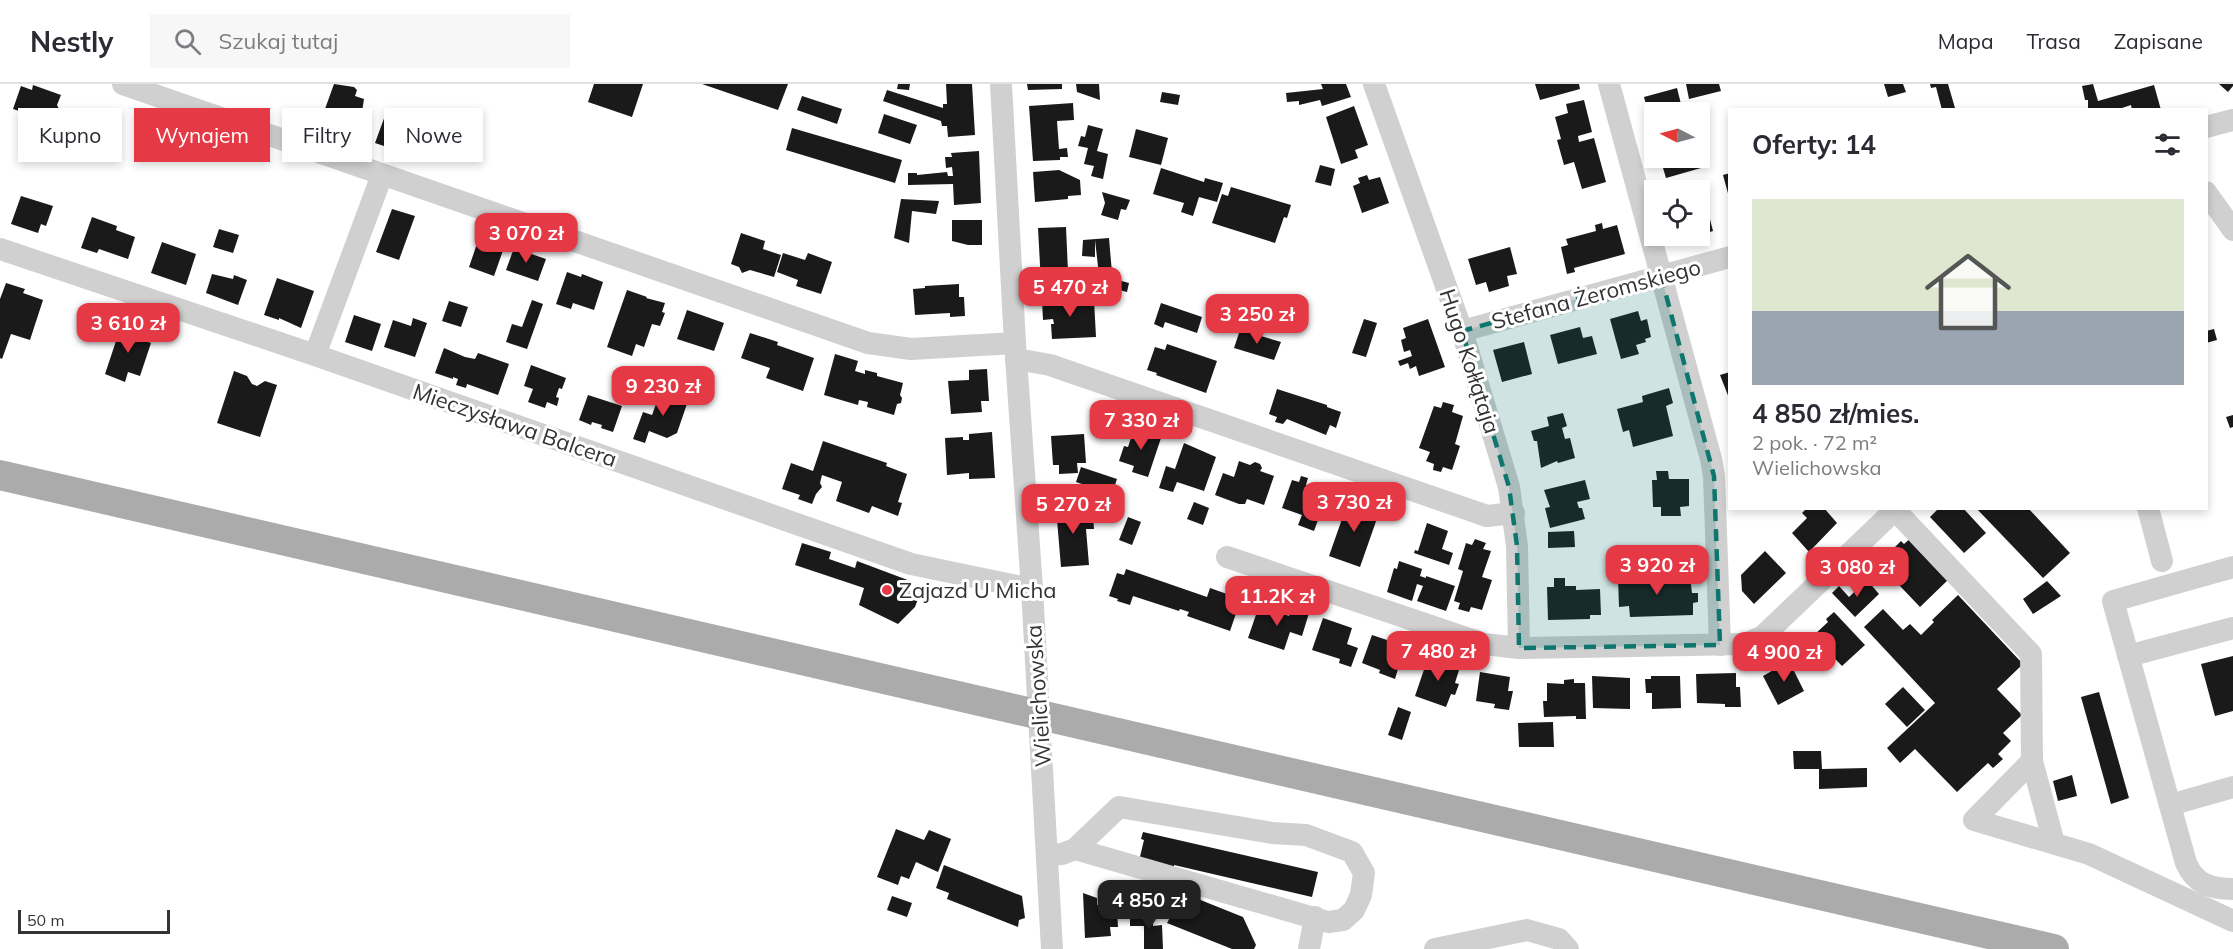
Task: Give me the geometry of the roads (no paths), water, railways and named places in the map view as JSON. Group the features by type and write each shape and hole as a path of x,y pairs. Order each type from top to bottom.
{"main road":[{"path":"0,476 2054,949"}],"street":[{"path":"123,84 868,343 911,349 1016,352 1028,361 1050,365 1487,516 1514,513"},
{"name":"Wielichowska","path":"1002,84 1053,949"},
{"name":"Hugo Kołłątaja","path":"1374,84 1462,331 1502,460 1514,513 1517,546 1519,648"},
{"path":"1609,84 1711,459 1714,476 1720,645"},
{"path":"2208,127 2233,120"},
{"path":"315,355 382,175"},
{"path":"2208,195 2233,230"},
{"name":"Mieczysława Balcera","path":"0,249 315,355 911,564 1032,589"},
{"name":"Stefana Żeromskiego","path":"1462,331 1728,258"},
{"path":"1227,557 1484,644 1519,648 1744,644 1763,636 1895,510"},
{"path":"1897,510 2031,654 2032,761 2054,843"},
{"path":"2149,510 2162,561"},
{"path":"2233,567 2113,601 2190,873 2207,886 2233,889"},
{"path":"2128,656 2233,628"},
{"path":"2032,761 1974,820 2089,854 2233,921"},
{"path":"2169,805 2233,787"},
{"path":"1047,855 1062,854 1075,849 1119,807 1272,833 1306,835 1352,852 1364,873 1361,895 1354,910 1343,920 1328,922 1075,849"},
{"path":"1309,949 1315,917"},
{"path":"1435,949 1527,930 1559,939 1568,949"}],"place":[{"name":"Zajazd U Micha","path":"887,590"}]}
